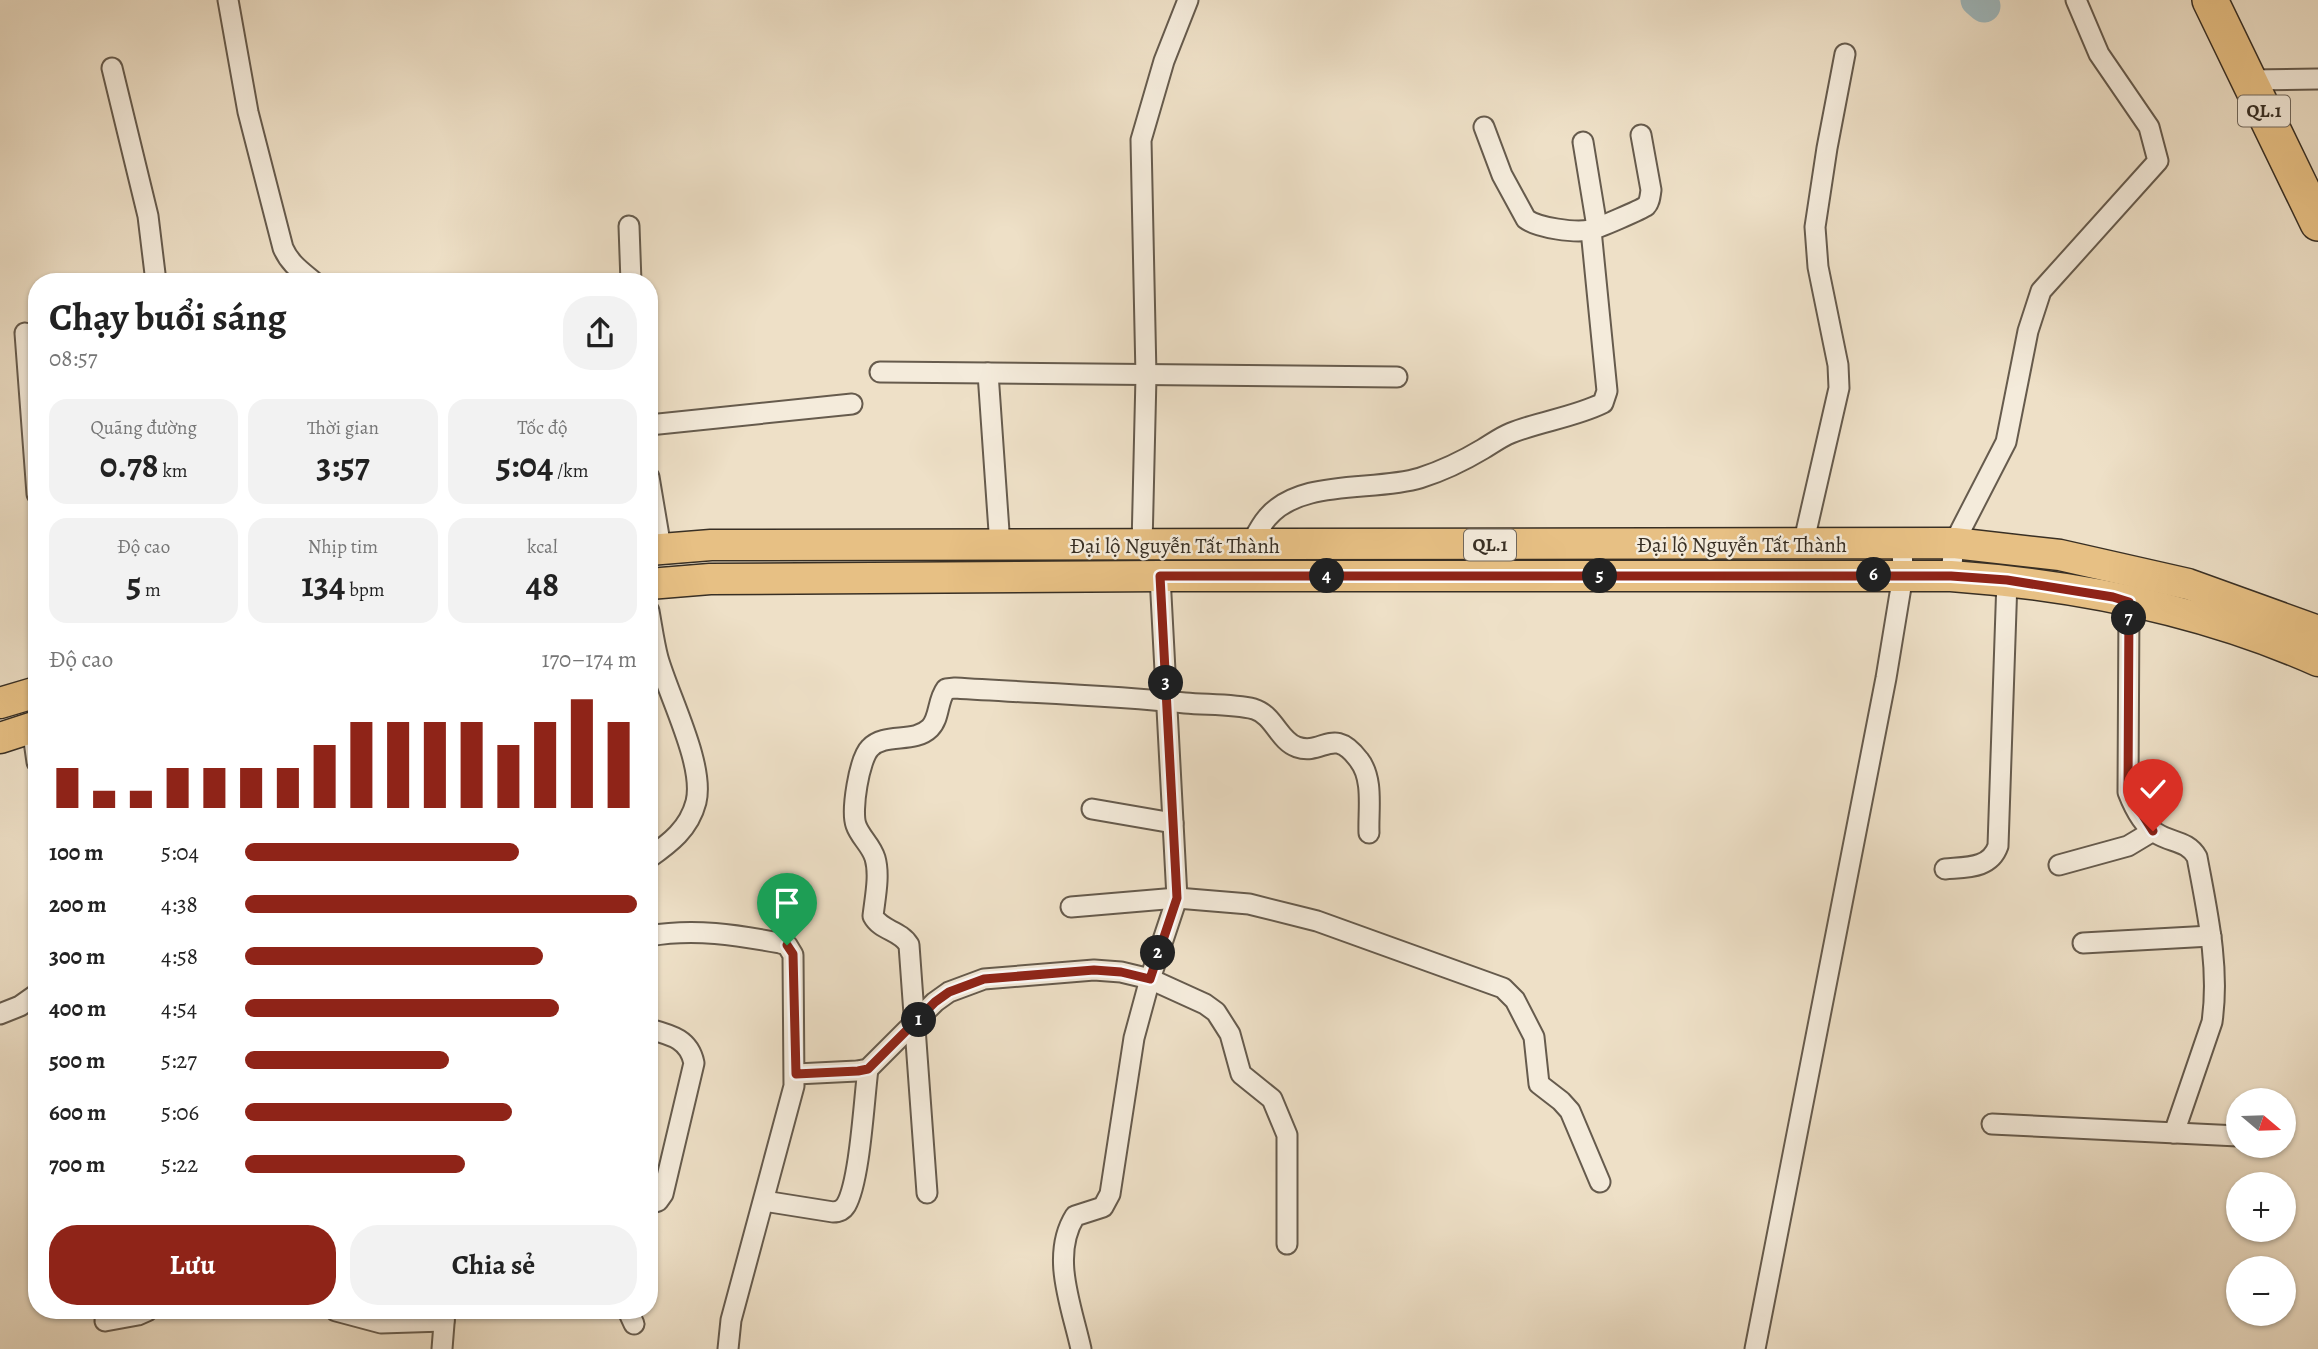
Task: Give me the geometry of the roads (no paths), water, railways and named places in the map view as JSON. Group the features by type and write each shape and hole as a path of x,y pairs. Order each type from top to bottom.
{"highway":[{"name":"QL.1","path":"2210,0 2318,223"}],"main road":[{"name":"Đại lộ Nguyễn Tất Thành","path":"658,549 711,545 1954,543 2060,555 2188,584 2318,631"},
{"path":"1142,546 1150,576"},
{"name":"Đại lộ Nguyễn Tất Thành","path":"658,583 1150,576 1951,576 2007,580 2129,602 2274,642 2318,661"},
{"path":"0,703 28,695"},
{"path":"0,738 28,729"}],"street":[{"path":"228,0 248,112 283,248 288,260 302,273"},
{"path":"1142,546 1146,376 1141,140 1164,61 1188,0"},
{"path":"1951,576 1954,543 2006,442 2028,331 2041,291 2158,161 2149,127 2099,54 2076,0"},
{"path":"1803,545 1839,388 1838,365 1818,267 1815,227 1827,148 1846,54"},
{"path":"112,68 148,216 155,273"},
{"path":"2249,80 2318,79"},
{"path":"1484,127 1502,176 1526,219 1549,228 1594,229 1646,207 1651,190 1641,135"},
{"path":"1250,545 1266,519 1278,508 1296,498 1316,492 1416,479 1442,470 1523,428 1603,402 1607,391 1594,229 1583,142"},
{"path":"629,226 631,273"},
{"path":"25,333 28,373"},
{"path":"880,372 1396,377"},
{"path":"988,373 1000,546"},
{"path":"658,424 852,404"},
{"path":"1755,1349 1886,678 1903,575 1902,544"},
{"path":"1082,1349 1064,1276 1062,1250 1075,1216 1103,1206 1110,1194 1134,1038 1177,898 1167,701 1150,576"},
{"path":"1945,869 1979,865 1994,856 1998,846 2007,580"},
{"path":"2129,602 2128,792 2153,831 2189,846 2197,857 2211,936 2214,1007 2212,1022 2174,1133"},
{"path":"658,658 690,750 698,786 692,814 684,829 658,852"},
{"path":"927,1193 909,945 898,933 877,923 873,916 876,859 858,830 853,815 860,771 865,754 871,746 878,742 920,735 928,730 933,725 946,689 1167,701 1254,709 1268,718 1295,747 1305,749 1333,742 1347,747 1360,761 1367,775 1369,833"},
{"path":"1093,809 1173,822"},
{"path":"2059,864 2128,846 2153,831"},
{"path":"1071,907 1177,898 1249,904 1317,921 1503,988 1515,1000 1534,1037 1539,1084 1570,1111 1600,1182"},
{"path":"658,935 732,934 780,943 791,949 793,954 796,1074 731,1320 727,1349"},
{"path":"2083,943 2211,936"},
{"path":"796,1074 868,1069 916,1024 935,1002 949,992 984,979 1094,970 1121,972 1150,979 1205,1004 1216,1012 1230,1034 1241,1074 1272,1099 1287,1135 1287,1244"},
{"path":"0,1014 28,1000"},
{"path":"658,1032 681,1039 694,1063 666,1182 658,1201"},
{"path":"764,1201 833,1213 840,1212 845,1206 855,1173 868,1069"},
{"path":"1992,1124 2226,1135"},
{"path":"105,1321 116,1319"},
{"path":"366,1319 381,1323 417,1319"},
{"path":"442,1349 444,1319"}],"waterway":[{"path":"1977,0 1984,6"}]}
